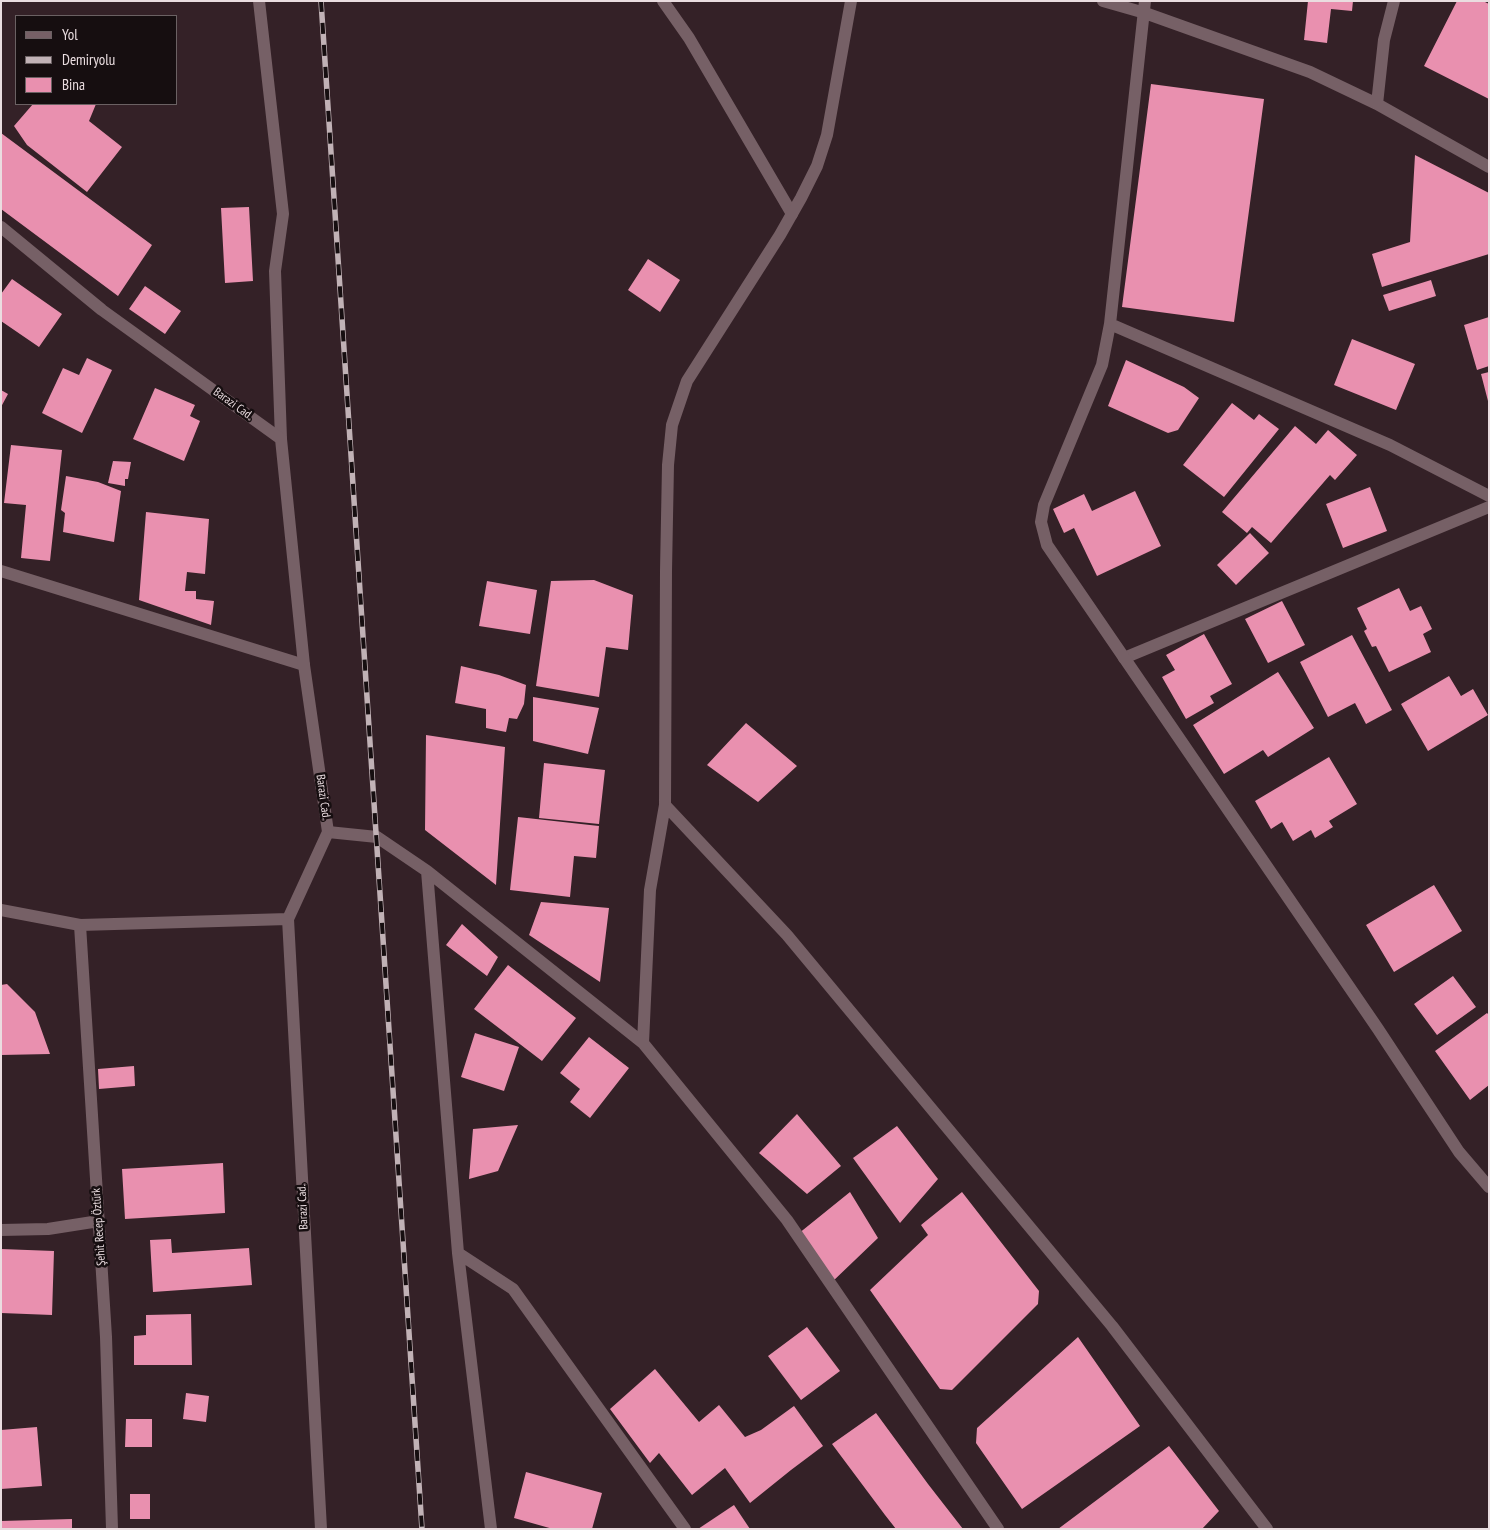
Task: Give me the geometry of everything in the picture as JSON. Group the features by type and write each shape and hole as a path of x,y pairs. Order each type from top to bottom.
{"street":[{"path":"259,1 283,214 275,271 281,439"},
{"path":"664,1 689,38 792,214"},
{"path":"643,1043 650,890 665,805 666,561 668,465 672,425 687,380 792,214 817,166 827,135 851,1"},
{"path":"1103,1 1145,7 1310,72 1377,104 1489,167"},
{"path":"1377,104 1384,40 1394,1"},
{"path":"1145,7 1110,324 1102,365 1044,505 1041,522 1047,545 1460,1152 1489,1186"},
{"name":"Barazi Cad.","path":"1,227 102,310 281,439 304,665 328,832 288,919 321,1529"},
{"path":"1110,324 1390,445 1489,496"},
{"path":"1124,658 1489,507"},
{"path":"1,571 304,665"},
{"path":"665,805 787,936 1112,1326 1267,1529"},
{"path":"328,832 377,837 427,871 643,1043 787,1220 998,1529"},
{"path":"427,871 458,1253 491,1529"},
{"path":"1,910 80,925 288,919"},
{"name":"Şehit Recep Öztürk","path":"80,925 106,1337 112,1529"},
{"path":"1,1230 48,1229 99,1221"},
{"path":"458,1253 513,1289 685,1529"}],"building":[{"path":"1308,1 1353,1 1352,11 1331,9 1327,43 1304,40"},
{"path":"1457,1 1483,1 1489,4 1489,99 1424,66"},
{"path":"1151,84 1264,99 1234,322 1122,307"},
{"path":"32,105 96,105 89,121 122,147 87,192 27,145 14,126"},
{"path":"1,133 152,245 118,296 1,209"},
{"path":"1415,155 1489,193 1489,254 1382,287 1372,254 1410,242"},
{"path":"249,207 253,281 225,283 221,208"},
{"path":"648,259 680,280 660,312 628,290"},
{"path":"12,279 62,314 39,347 1,321 1,294"},
{"path":"1431,280 1436,296 1389,311 1383,295"},
{"path":"145,286 181,311 165,334 129,309"},
{"path":"1489,317 1489,366 1477,370 1464,325"},
{"path":"1352,339 1415,364 1396,410 1334,385"},
{"path":"87,358 112,370 82,433 42,413 63,368 79,375"},
{"path":"1126,360 1184,387 1199,398 1178,430 1168,433 1108,406"},
{"path":"1489,372 1489,401 1488,401 1481,374"},
{"path":"155,388 195,405 190,416 200,421 184,461 133,439"},
{"path":"1,390 8,394 1,407"},
{"path":"1232,403 1254,420 1259,414 1279,429 1224,497 1183,465"},
{"path":"1295,426 1316,444 1328,430 1357,455 1335,480 1330,475 1271,543 1252,527 1247,533 1222,512"},
{"path":"11,445 62,450 50,561 21,558 26,505 4,503"},
{"path":"113,461 131,462 128,479 125,479 125,486 108,483"},
{"path":"66,476 98,482 121,491 114,542 63,532 65,513 61,510"},
{"path":"1370,487 1387,531 1343,548 1326,504"},
{"path":"1135,491 1161,546 1097,576 1074,528 1064,533 1053,509 1084,494 1092,511"},
{"path":"146,512 209,519 205,574 187,572 185,591 196,591 196,599 214,601 211,625 139,600"},
{"path":"1250,533 1269,553 1236,585 1217,565"},
{"path":"594,580 633,595 628,650 606,647 599,697 536,686 551,581"},
{"path":"487,581 537,590 530,634 479,626"},
{"path":"1399,588 1410,611 1421,606 1432,629 1423,634 1431,652 1389,672 1376,646 1372,647 1364,631 1367,629 1357,608"},
{"path":"1282,601 1305,645 1268,663 1245,619"},
{"path":"1204,634 1232,684 1210,696 1214,703 1186,719 1162,677 1175,670 1166,655"},
{"path":"1352,635 1392,710 1366,724 1355,703 1328,717 1300,662"},
{"path":"461,666 499,675 526,685 524,704 517,719 509,718 506,732 486,728 486,709 455,703"},
{"path":"1278,672 1314,728 1268,757 1263,750 1224,774 1193,725"},
{"path":"1449,676 1461,696 1473,689 1488,715 1428,751 1401,704"},
{"path":"533,697 599,708 588,754 533,741"},
{"path":"746,723 797,766 758,802 707,765"},
{"path":"426,735 505,747 496,885 425,830"},
{"path":"1329,757 1357,804 1329,821 1333,827 1315,838 1311,830 1293,841 1282,822 1271,829 1255,801"},
{"path":"544,763 605,770 599,824 539,818"},
{"path":"518,817 599,826 596,858 574,856 570,897 510,890"},
{"path":"1434,885 1462,931 1394,972 1366,925"},
{"path":"541,902 609,908 600,982 529,935"},
{"path":"462,924 498,957 487,976 446,945"},
{"path":"508,965 576,1018 542,1061 474,1009"},
{"path":"1453,976 1476,1007 1437,1035 1414,1004"},
{"path":"7,984 35,1012 50,1054 1,1055 1,985"},
{"path":"1487,1013 1489,1015 1489,1085 1470,1100 1435,1051"},
{"path":"475,1033 519,1047 504,1091 461,1077"},
{"path":"589,1037 629,1068 590,1118 570,1102 580,1089 560,1073"},
{"path":"134,1066 135,1086 99,1089 98,1069"},
{"path":"797,1114 841,1166 807,1194 759,1153"},
{"path":"518,1125 498,1171 469,1179 473,1129"},
{"path":"897,1126 938,1179 900,1223 853,1158"},
{"path":"223,1163 225,1213 125,1219 122,1169"},
{"path":"850,1192 878,1238 831,1283 798,1234"},
{"path":"962,1192 1039,1291 1038,1304 952,1390 940,1389 870,1290 928,1235 921,1225"},
{"path":"171,1239 172,1253 249,1248 252,1285 153,1292 150,1240"},
{"path":"1,1249 54,1251 52,1315 1,1313"},
{"path":"191,1314 192,1365 134,1365 134,1336 146,1335 146,1315"},
{"path":"807,1327 840,1371 801,1400 768,1356"},
{"path":"1078,1337 1140,1426 1022,1509 976,1443 977,1428"},
{"path":"655,1369 699,1422 719,1405 745,1437 761,1430 794,1406 823,1446 750,1503 725,1468 692,1495 659,1453 650,1463 610,1409"},
{"path":"186,1393 209,1396 206,1422 183,1419"},
{"path":"876,1413 963,1529 896,1529 885,1515 832,1444"},
{"path":"126,1419 152,1419 152,1447 125,1447"},
{"path":"37,1427 42,1486 1,1489 1,1430"},
{"path":"1169,1446 1219,1511 1202,1529 1058,1529"},
{"path":"526,1472 602,1493 592,1529 553,1529 514,1518"},
{"path":"130,1494 150,1494 150,1519 130,1519"},
{"path":"734,1505 750,1529 698,1529"},
{"path":"72,1519 72,1529 1,1529 1,1521"}],"railway":[{"path":"321,1 422,1529"}]}
